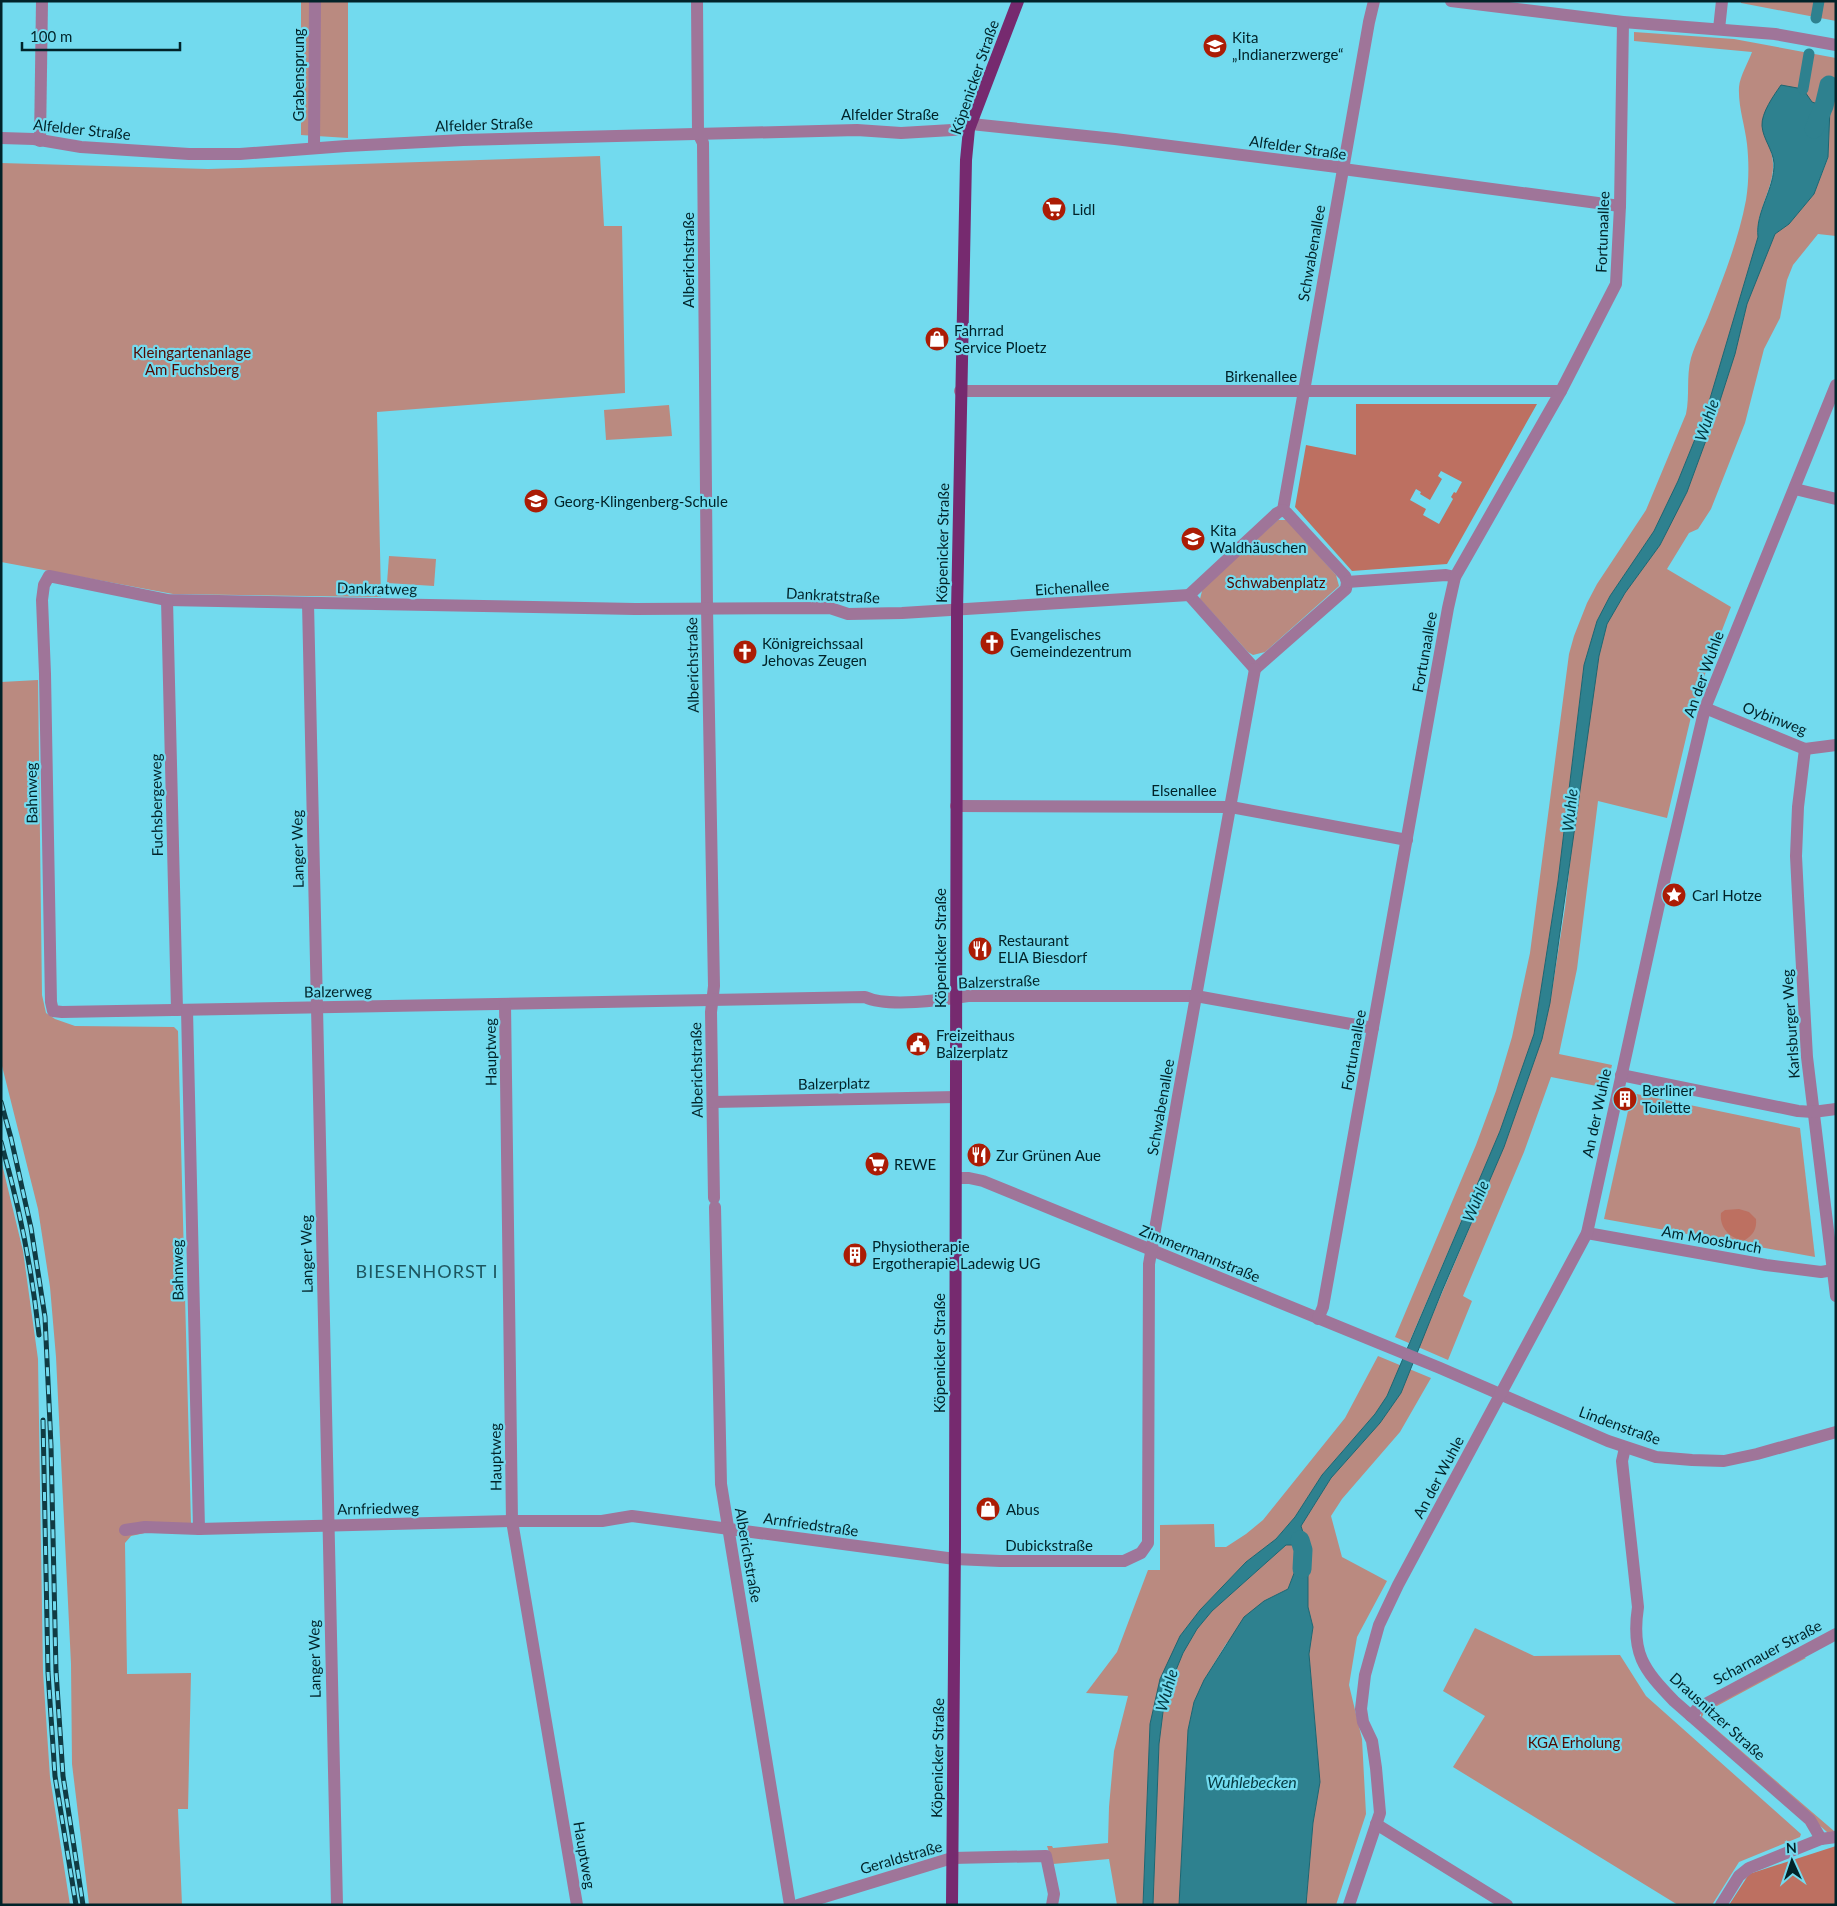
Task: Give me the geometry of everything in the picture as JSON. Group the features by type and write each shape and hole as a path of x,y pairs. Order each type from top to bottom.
{"main road":[{"name":"Köpenicker Straße","path":"952,1905 961,1560 956,1178 956,806 960,391 965,177 970,126 1018,1"}],"street":[{"path":"40,141 42,1"},
{"name":"Grabensprung","path":"314,1 314,148"},
{"name":"Alberichstraße","path":"697,1 698,133 703,143 707,608 714,976 711,1012 721,1484 790,1905"},
{"name":"Schwabenallee","path":"1283,510 1342,169 1374,1"},
{"path":"1451,1 1623,22 1719,28 1804,38 1830,44"},
{"path":"1719,28 1722,1"},
{"name":"Fortunaallee","path":"1318,1319 1323,1306 1455,577 1561,391 1616,284 1620,206 1623,22"},
{"name":"Alfelder Straße","path":"1,138 81,147 189,154 240,154 463,140 857,130 900,133 970,126 1125,140 1620,206"},
{"name":"An der Wuhle","path":"1349,1905 1380,1813 1372,1741 1361,1709 1365,1675 1373,1642 1395,1591 1587,1233 1705,708 1836,385"},
{"name":"Birkenallee","path":"960,391 1561,391"},
{"path":"1795,489 1836,499"},
{"path":"1283,510 1288,513 1345,576 1347,582 1346,589 1255,669 1189,595 1277,513 1283,510"},
{"path":"1347,582 1446,575 1455,577"},
{"name":"Dankratweg","path":"50,576 167,600 635,609 707,608"},
{"name":"Bahnweg","path":"50,576 44,585 42,600 51,1002 53,1010"},
{"name":"Eichenallee","path":"957,611 1189,595"},
{"name":"Fuchsbergeweg","path":"167,600 182,1010"},
{"name":"Langer Weg","path":"308,603 337,1905"},
{"name":"Dankratstraße","path":"707,608 830,608 848,614 957,611"},
{"name":"Schwabenallee","path":"1141,1553 1148,1543 1149,1284 1152,1251 1255,669"},
{"name":"Oybinweg","path":"1705,708 1805,749 1836,745"},
{"name":"Karlsburger Weg","path":"1805,749 1798,807 1796,856 1807,1057 1836,1296"},
{"name":"Elsenallee","path":"956,806 1231,807 1408,840"},
{"name":"Balzerstraße","path":"624,1001 865,997 877,1002 895,1002 943,1001 981,996 1196,996 1373,1028"},
{"name":"Balzerweg","path":"53,1010 62,1012 624,1001"},
{"name":"Hauptweg","path":"505,1004 512,1521 577,1905"},
{"name":"Bahnweg","path":"182,1010 199,1529"},
{"path":"1621,1075 1798,1111 1813,1112 1836,1109"},
{"name":"Balzerplatz","path":"713,1102 956,1097"},
{"name":"Zimmermannstraße","path":"956,1178 983,1180 1390,1349 1431,1364"},
{"name":"Am Moosbruch","path":"1587,1233 1766,1265 1821,1272 1833,1270"},
{"name":"Lindenstraße","path":"1431,1364 1625,1448 1656,1457 1724,1461 1836,1432"},
{"name":"Drausnitzer Straße","path":"1625,1448 1622,1462 1638,1607 1635,1628 1639,1654 1656,1682 1691,1716 1810,1820 1821,1839"},
{"name":"Arnfriedweg","path":"125,1530 144,1527 199,1529 512,1521 602,1521 632,1516"},
{"name":"Arnfriedstraße","path":"632,1516 961,1560"},
{"name":"Dubickstraße","path":"961,1560 1124,1561 1141,1553"},
{"name":"Scharnauer Straße","path":"1691,1716 1698,1708 1836,1634"},
{"path":"1376,1824 1507,1905"},
{"path":"1721,1905 1739,1876 1749,1868 1821,1839 1836,1837"},
{"name":"Geraldstraße","path":"798,1905 952,1858 1046,1856 1054,1894 1052,1905"}],"green space":[{"path":"301,1 348,1 348,138 301,135"},
{"path":"1741,1 1836,1 1836,21 1741,3"},
{"path":"1634,32 1734,39 1836,58 1836,236 1818,234 1793,265 1787,280 1780,318 1764,349 1745,423 1711,509 1698,529 1689,533 1667,569 1731,607 1695,700 1667,818 1598,801 1577,969 1559,1054 1612,1065 1607,1088 1551,1077 1524,1152 1463,1296 1472,1301 1448,1360 1395,1337 1476,1145 1496,1091 1512,1037 1530,953 1569,654 1587,603 1597,584 1646,510 1686,414 1691,358 1731,257 1747,193 1748,151 1739,87 1742,74 1752,52 1634,41","holes":["1830,108 1828,158 1814,194 1789,224 1775,234 1747,304 1735,354 1687,492 1660,545 1625,593 1607,624 1599,656 1575,818 1565,908 1550,1003 1542,1039 1504,1147 1419,1347 1409,1343 1500,1131 1534,1034 1558,881 1584,665 1597,621 1610,596 1654,531 1678,481 1706,412 1758,237 1759,219 1773,173 1773,159 1762,125"]},
{"name":"Kleingartenanlage Am Fuchsberg","path":"600,156 604,226 622,226 625,393 377,412 381,597 173,594 1,562 1,163 208,169"},
{"path":"669,405 672,436 606,440 604,410"},
{"name":"Schwabenplatz","path":"1278,520 1287,520 1336,575 1339,586 1265,652 1253,655 1248,652 1200,599 1203,587"},
{"path":"389,556 436,559 434,586 387,583"},
{"path":"38,680 42,995 46,1013 55,1019 75,1026 174,1027 178,1031 191,1523 131,1536 125,1543 127,1674 191,1673 188,1809 178,1809 182,1905 89,1905 72,1764 71,1664 56,1357 50,1287 38,1209 1,1062 1,682"},
{"path":"1632,1093 1800,1128 1815,1257 1604,1219"},
{"path":"1,1160 23,1251 38,1359 43,1672 50,1777 70,1905 1,1905"},
{"path":"1378,1356 1431,1378 1400,1432 1342,1499 1331,1516 1342,1557 1387,1581 1357,1637 1349,1685 1362,1739 1366,1814 1336,1905 1306,1905 1313,1823 1320,1782 1309,1654 1313,1627 1308,1607 1308,1570 1296,1568 1288,1589 1264,1601 1226,1644 1204,1680 1194,1702 1188,1730 1179,1905 1153,1905 1159,1744 1163,1712 1172,1680 1183,1653 1197,1629 1212,1611 1286,1545 1293,1545 1298,1551 1297,1565 1307,1566 1308,1548 1301,1526 1331,1478 1380,1423 1401,1393 1410,1370 1400,1366 1387,1396 1375,1414 1322,1475 1295,1517 1276,1539 1246,1562 1201,1609 1180,1636 1150,1724 1143,1905 1117,1905 1109,1859 1053,1864 1047,1846 1052,1846 1053,1848 1108,1843 1114,1751 1128,1696 1086,1693 1117,1652 1148,1570 1160,1570 1160,1525 1214,1524 1215,1547 1226,1547 1246,1534 1263,1520 1345,1418"},
{"name":"KGA Erholung","path":"1475,1628 1534,1656 1620,1655 1646,1696 1801,1834 1800,1837 1739,1862 1712,1905 1678,1905 1453,1767 1485,1716 1443,1691"},
{"path":"1802,1656 1806,1658 1704,1713 1702,1717 1834,1831 1836,1830 1836,1835 1827,1832 1701,1720 1701,1713"}],"shaded area":[{"path":"1356,404 1537,404 1447,564 1352,571 1295,507 1306,445 1356,455","holes":["1441,471 1462,482 1456,493 1454,492 1451,497 1453,499 1439,524 1423,515 1426,509 1410,500 1416,489 1430,500 1442,479 1438,476"]},
{"path":"1739,1209 1749,1212 1756,1219 1754,1231 1745,1240 1730,1235 1724,1228 1721,1218 1721,1213 1725,1210"},
{"path":"1836,1846 1836,1905 1729,1905 1749,1874"}],"water":[{"path":"1781,85 1803,89 1812,102 1830,108 1828,157 1814,194 1789,224 1775,234 1747,304 1735,354 1687,492 1660,545 1625,593 1607,624 1599,656 1550,1003 1542,1039 1504,1147 1442,1291 1401,1393 1380,1423 1331,1478 1301,1526 1308,1548 1307,1567 1297,1565 1298,1551 1293,1545 1286,1545 1212,1611 1197,1629 1183,1653 1172,1680 1163,1712 1159,1744 1153,1905 1143,1905 1150,1724 1160,1679 1180,1636 1200,1610 1246,1562 1276,1539 1295,1517 1322,1475 1375,1414 1387,1396 1500,1131 1534,1034 1558,881 1584,665 1597,621 1610,596 1654,531 1678,481 1706,412 1758,237 1759,219 1772,182 1774,163 1763,131 1762,121 1768,104"},
{"name":"Wuhlebecken","path":"1296,1568 1308,1570 1308,1607 1313,1627 1309,1654 1320,1782 1313,1823 1306,1905 1179,1905 1188,1730 1194,1702 1204,1680 1244,1617 1264,1601 1288,1589"}],"waterway":[{"path":"1816,18 1819,1"},
{"path":"1803,89 1809,54"},
{"name":"Wuhle","path":"1814,129 1824,106 1829,85"},
{"name":"Wuhle","path":"1300,1540 1303,1550 1302,1569"}],"railway":[{"path":"1,1102 31,1228 45,1317 51,1446 56,1671 63,1776 83,1905"},
{"path":"1,1142 14,1189 24,1237 39,1335"},
{"path":"43,1420 48,1672 55,1776 76,1905"}],"place":[{"name":"Kita „Indianerzwerge“","path":"1215,46"},
{"name":"Lidl","path":"1054,209"},
{"name":"Fahrrad Service Ploetz","path":"937,339"},
{"name":"Georg-Klingenberg-Schule","path":"536,501"},
{"name":"Kita Waldhäuschen","path":"1193,539"},
{"name":"Evangelisches Gemeindezentrum","path":"992,643"},
{"name":"Königreichssaal Jehovas Zeugen","path":"745,652"},
{"name":"Carl Hotze","path":"1674,895"},
{"name":"Restaurant ELIA Biesdorf","path":"980,949"},
{"name":"Freizeithaus Balzerplatz","path":"918,1044"},
{"name":"Berliner Toilette","path":"1625,1099"},
{"name":"Zur Grünen Aue","path":"979,1155"},
{"name":"REWE","path":"877,1164"},
{"name":"Physiotherapie Ergotherapie Ladewig UG","path":"855,1255"},
{"name":"Abus","path":"988,1509"}],"district":[{"name":"BIESENHORST I","path":"427,1271"}]}
